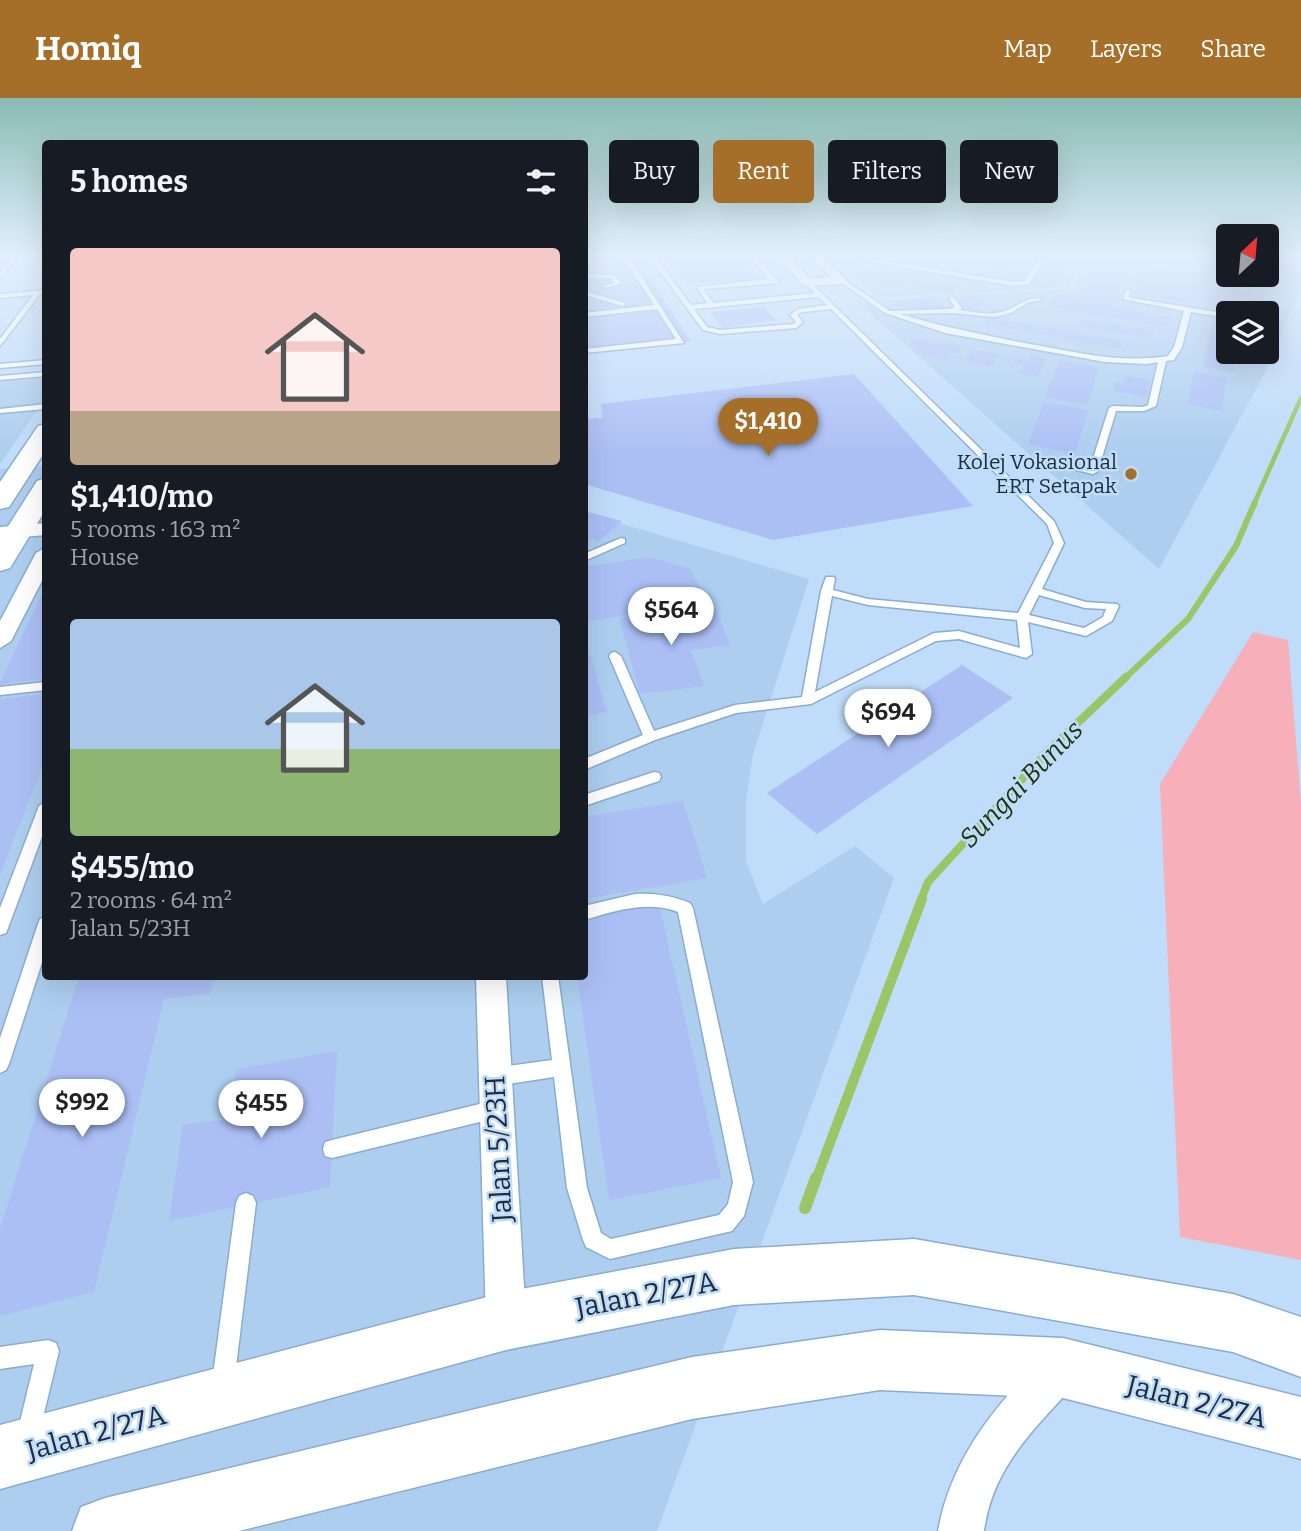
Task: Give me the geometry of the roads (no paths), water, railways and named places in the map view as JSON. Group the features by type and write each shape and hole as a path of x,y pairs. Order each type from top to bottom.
{"main road":[{"path":"0,501 42,437"},
{"path":"0,562 42,493"},
{"name":"Jalan 2/27A","path":"12,1455 506,1321 734,1277 914,1267 1233,1323 1301,1347"},
{"name":"Jalan 2/27A","path":"105,1531 260,1505 692,1388 880,1360 1063,1367 1301,1428"}],"street":[{"path":"0,642 42,561"},
{"name":"Jalan 5/23H","path":"491,980 506,1321"},
{"path":"961,1531 962,1506 1006,1425 1063,1367"}],"lane":[{"path":"0,344 19,321"},
{"path":"588,351 681,341 668,321"},
{"path":"699,321 705,329 720,332 796,326 799,321"},
{"path":"588,763 649,737 735,709 807,701 934,636 959,635 1026,654 1022,617 1059,543 1051,523 845,321"},
{"path":"915,321 948,331 1105,360 1147,362 1171,358 1178,347 1185,321"},
{"path":"1065,466 1093,471 1113,408 1144,409 1152,406 1162,360"},
{"path":"0,366 42,362"},
{"path":"0,378 42,374"},
{"path":"0,411 42,406"},
{"path":"588,556 621,541"},
{"path":"807,701 828,585 868,602 1022,617 1086,632 1108,620 1113,606 1085,605 1035,590"},
{"path":"615,656 649,737"},
{"path":"0,691 42,686"},
{"path":"588,800 654,777"},
{"path":"0,928 4,909 42,816"},
{"path":"551,980 577,1188 593,1240 610,1249 725,1224 737,1209 743,1182 685,908 671,901 650,897 588,912"},
{"path":"0,1065 42,936"},
{"path":"332,1149 562,1067"},
{"path":"221,1398 246,1203"},
{"path":"0,1358 48,1351 12,1455"}],"waterway":[{"name":"Sungai Bunus","path":"1254,504 1301,398"},
{"name":"Sungai Bunus","path":"1124,679 1188,619 1236,546 1255,502"},
{"name":"Sungai Bunus","path":"921,900 928,882 1048,751 1126,677"},
{"name":"Sungai Bunus","path":"816,1180 922,899"},
{"name":"Sungai Bunus","path":"805,1208 816,1178"}],"place":[{"name":"Kolej Vokasional ERT Setapak","path":"1131,474"}]}
